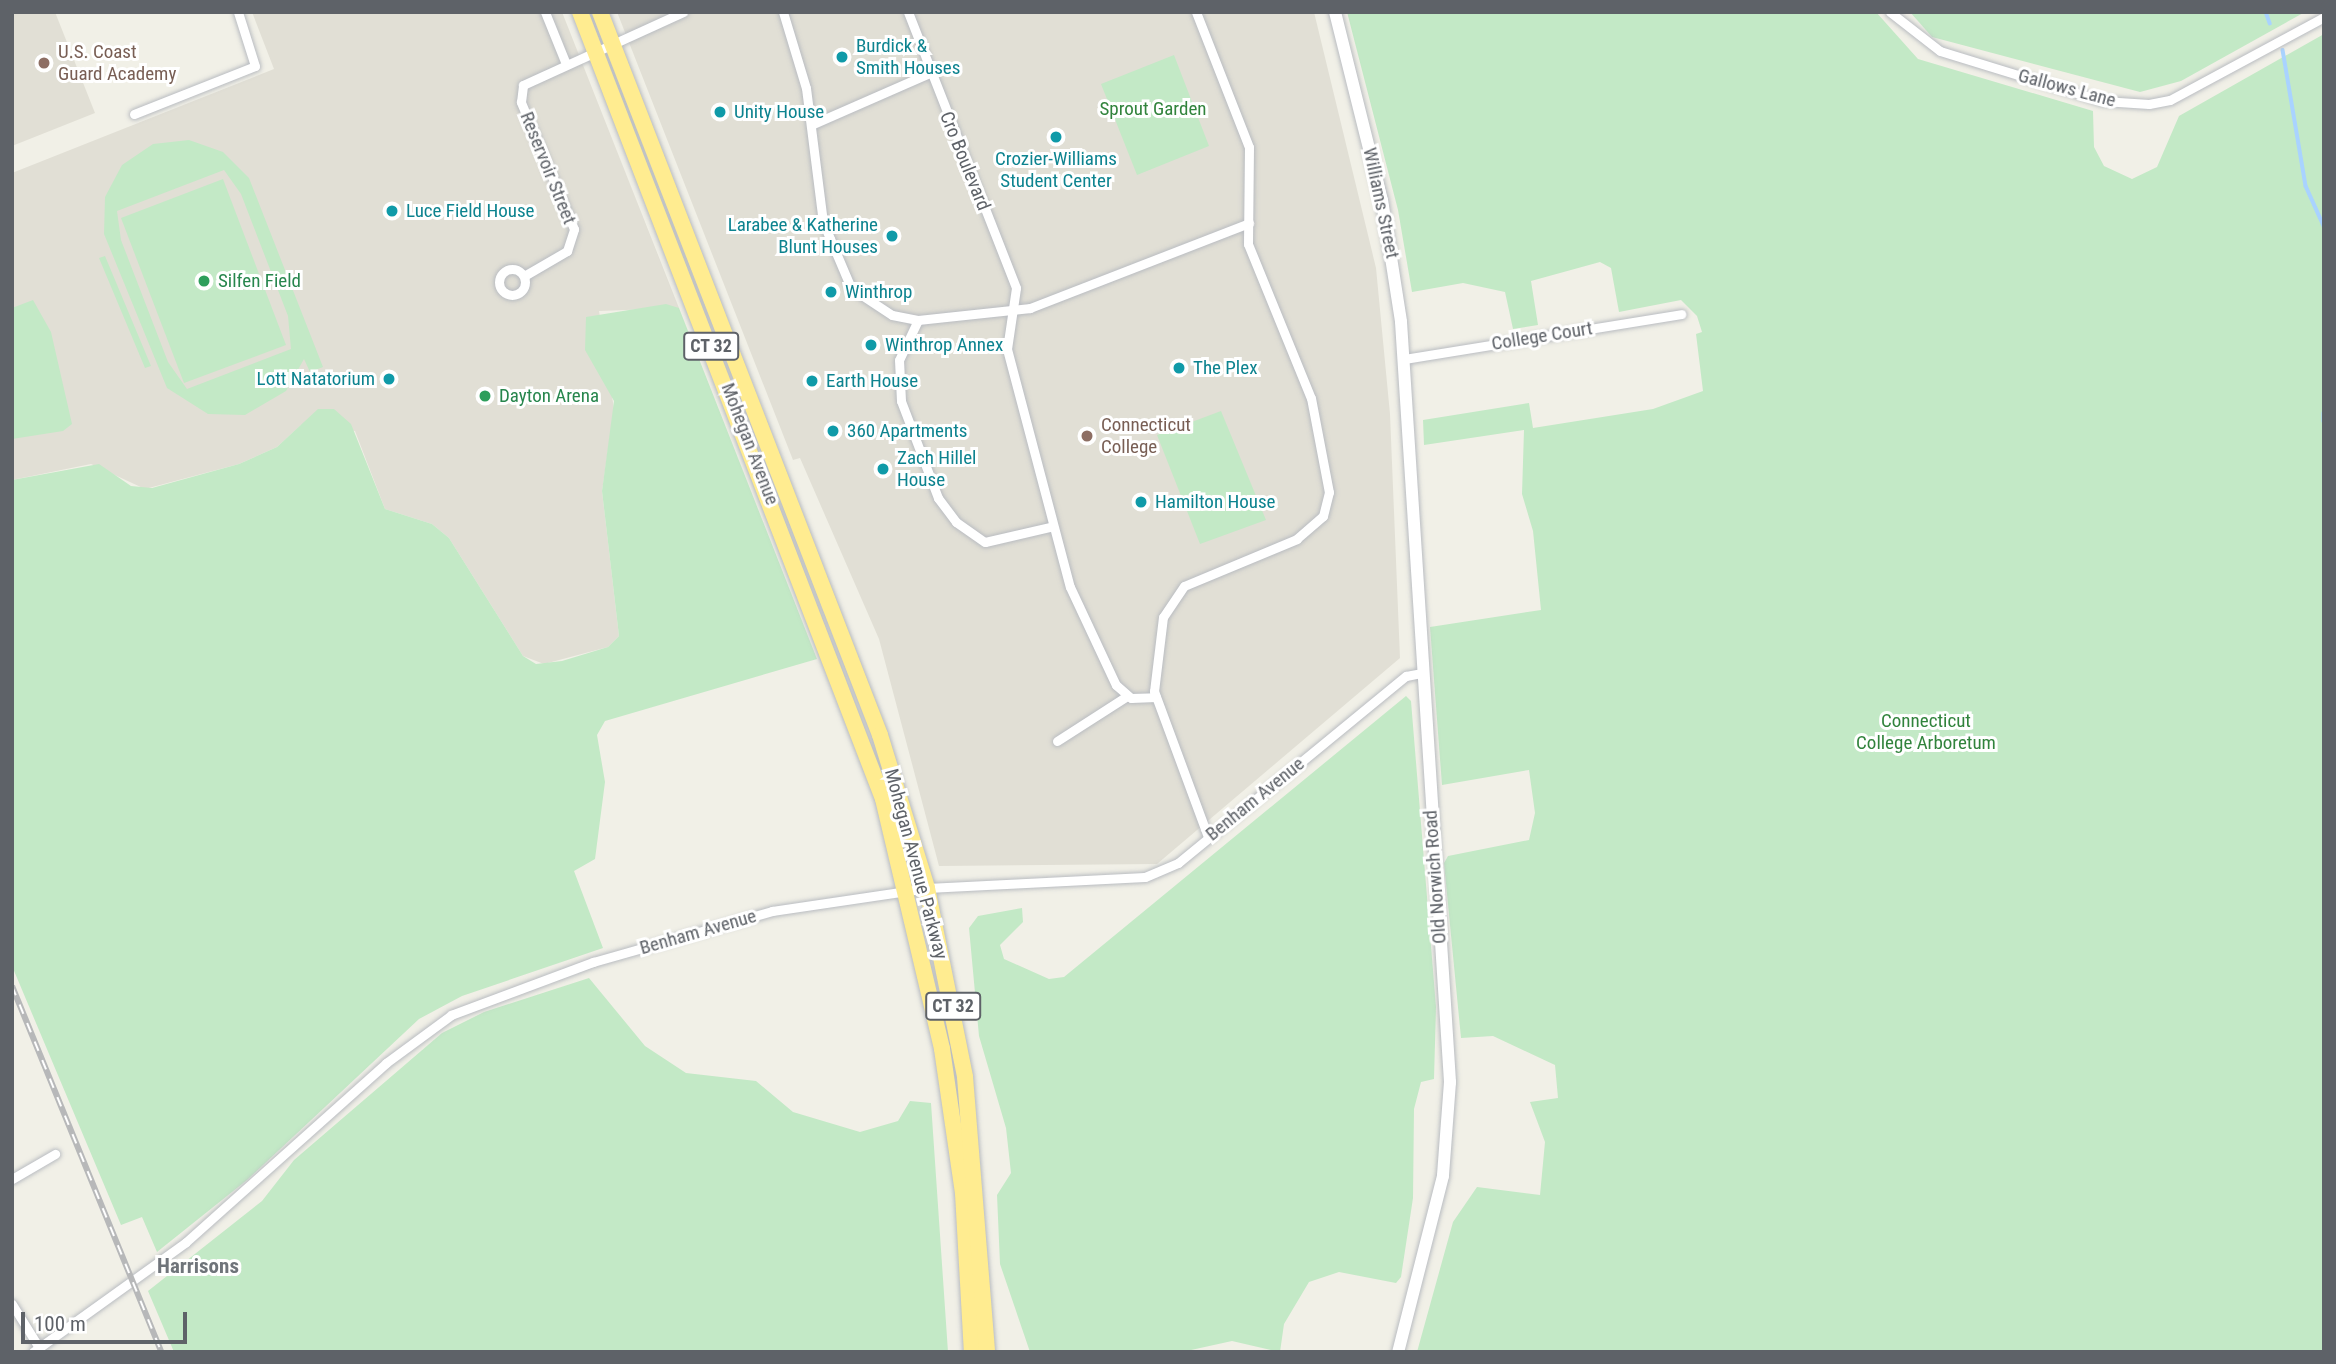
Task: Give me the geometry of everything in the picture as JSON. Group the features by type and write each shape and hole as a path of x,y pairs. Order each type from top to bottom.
{"highway":[{"name":"Mohegan Avenue","path":"580,12 848,677"},
{"name":"Mohegan Avenue","path":"600,12 848,677"},
{"name":"Mohegan Avenue Parkway","path":"848,677 927,888 965,1077 987,1352"},
{"name":"Mohegan Avenue Parkway","path":"848,677 906,890 942,1049 962,1193 972,1352"}],"street":[{"path":"134,114 256,63 238,12"},
{"path":"545,12 566,64"},
{"name":"Reservoir Street","path":"524,276 567,251 573,238 520,94 527,80 682,12"},
{"path":"783,12 813,124 822,220 847,282 870,305 918,320 1017,310 1249,223"},
{"name":"Cro Boulevard","path":"908,12 1016,286 1017,310"},
{"path":"1196,12 1249,147 1250,249 1311,398 1327,470 1326,510 1286,546 1175,593 1160,634 1156,697 1208,837"},
{"name":"Williams Street","path":"1335,12 1382,200 1407,397"},
{"name":"Gallows Lane","path":"1889,12 1940,51 2103,101 2149,104 2170,100 2324,16"},
{"path":"813,124 930,73"},
{"path":"1017,310 1007,349 1050,527 1091,640 1127,696"},
{"name":"College Court","path":"1404,359 1681,314"},
{"path":"918,320 899,360 901,401 938,498 956,522 985,542 1050,527"},
{"name":"Old Norwich Road","path":"1398,1352 1443,1176 1450,1116 1421,673 1407,397"},
{"name":"Benham Avenue","path":"36,1349 186,1242 386,1063 451,1016 593,962 772,911 927,888 1145,877 1178,863 1406,676 1421,673"},
{"path":"1057,741 1127,696 1156,697"},
{"path":"12,1179 55,1154"},
{"path":"12,1304 36,1349"}],"shaded area":[{"name":"U.S. Coast Guard Academy","path":"12,12 55,12 95,113 12,146"},
{"path":"252,12 562,12 679,308 599,311 614,409 602,491 619,636 608,647 544,664 523,656 449,538 432,524 385,509 355,431 301,425 277,447 239,464 145,489 91,464 12,480 12,173 274,69"},
{"name":"Connecticut College","path":"617,12 1314,12 1376,268 1390,414 1400,658 1157,864 939,866 879,639 800,458 793,460"}],"green space":[{"name":"Connecticut College Arboretum","path":"1347,12 1876,12 1918,59 2093,111 2094,147 2104,166 2132,179 2157,167 2179,116 2324,34 2324,1352 1417,1352 1453,1222 1477,1187 1540,1195 1545,1142 1530,1102 1558,1098 1555,1065 1493,1036 1461,1038 1444,863 1448,856 1529,840 1535,813 1529,770 1442,785 1430,627 1541,610 1533,531 1522,494 1524,430 1424,445 1423,420 1529,403 1533,428 1653,409 1703,391 1696,334 1702,332 1697,316 1681,300 1619,312 1611,268 1600,262 1531,281 1538,325 1513,329 1505,292 1463,283 1412,292 1398,210"},
{"path":"1910,12 2305,12 2181,81 2140,92 1932,37"},
{"name":"Sprout Garden","path":"1174,55 1209,146 1137,175 1101,84"},
{"path":"189,140 223,152 249,178 323,367 310,372 304,359 286,391 245,415 208,414 167,388 104,234 105,197 122,165 153,144","holes":["224,170 241,194 288,316 291,349 187,389 168,362 121,240 117,211"]},
{"name":"Silfen Field","path":"223,179 286,345 184,383 121,218"},
{"path":"105,256 151,366 145,368 99,258"},
{"path":"33,300 51,332 72,424 63,431 12,439 12,308"},
{"path":"666,304 679,308 817,659 605,721 597,735 605,782 595,859 574,871 603,948 462,996 419,1019 247,1180 157,1252 142,1217 121,1225 12,966 12,480 99,464 131,486 152,488 239,464 277,447 318,409 334,409 351,424 385,509 432,524 449,538 523,656 536,664 562,661 608,647 619,636 602,491 614,401 585,350 586,317"},
{"path":"1221,411 1266,520 1200,544 1157,435"},
{"path":"1406,696 1411,701 1436,1007 1434,1079 1421,1082 1414,1109 1413,1198 1401,1277 1396,1283 1339,1272 1309,1282 1284,1324 1280,1352 1232,1341 1182,1352 1030,1352 1000,1264 997,1195 1011,1173 1006,1128 979,1036 969,928 978,916 1022,908 1023,922 1000,945 1004,959 1049,979 1064,977"},
{"path":"589,978 645,1046 686,1073 756,1081 793,1112 860,1132 898,1121 910,1101 931,1103 948,1352 174,1352 148,1291 262,1201 294,1160 442,1033 484,1012"}],"waterway":[{"path":"2266,12 2270,23"},
{"path":"2283,50 2306,186 2324,226"},
{"path":"2324,413 2324,421"}],"railway":[{"path":"12,986 161,1352"}],"place":[{"name":"Burdick & Smith Houses","path":"842,57"},
{"name":"U.S. Coast Guard Academy","path":"44,63"},
{"name":"Unity House","path":"720,112"},
{"name":"Crozier-Williams Student Center","path":"1056,137"},
{"name":"Luce Field House","path":"392,211"},
{"name":"Larabee & Katherine Blunt Houses","path":"892,236"},
{"name":"Silfen Field","path":"204,281"},
{"name":"Winthrop","path":"831,292"},
{"name":"Winthrop Annex","path":"871,345"},
{"name":"The Plex","path":"1179,368"},
{"name":"Lott Natatorium","path":"389,379"},
{"name":"Earth House","path":"812,381"},
{"name":"Dayton Arena","path":"485,396"},
{"name":"360 Apartments","path":"833,431"},
{"name":"Connecticut College","path":"1087,436"},
{"name":"Zach Hillel House","path":"883,469"},
{"name":"Hamilton House","path":"1141,502"}],"district":[{"name":"Harrisons","path":"198,1266"}]}
